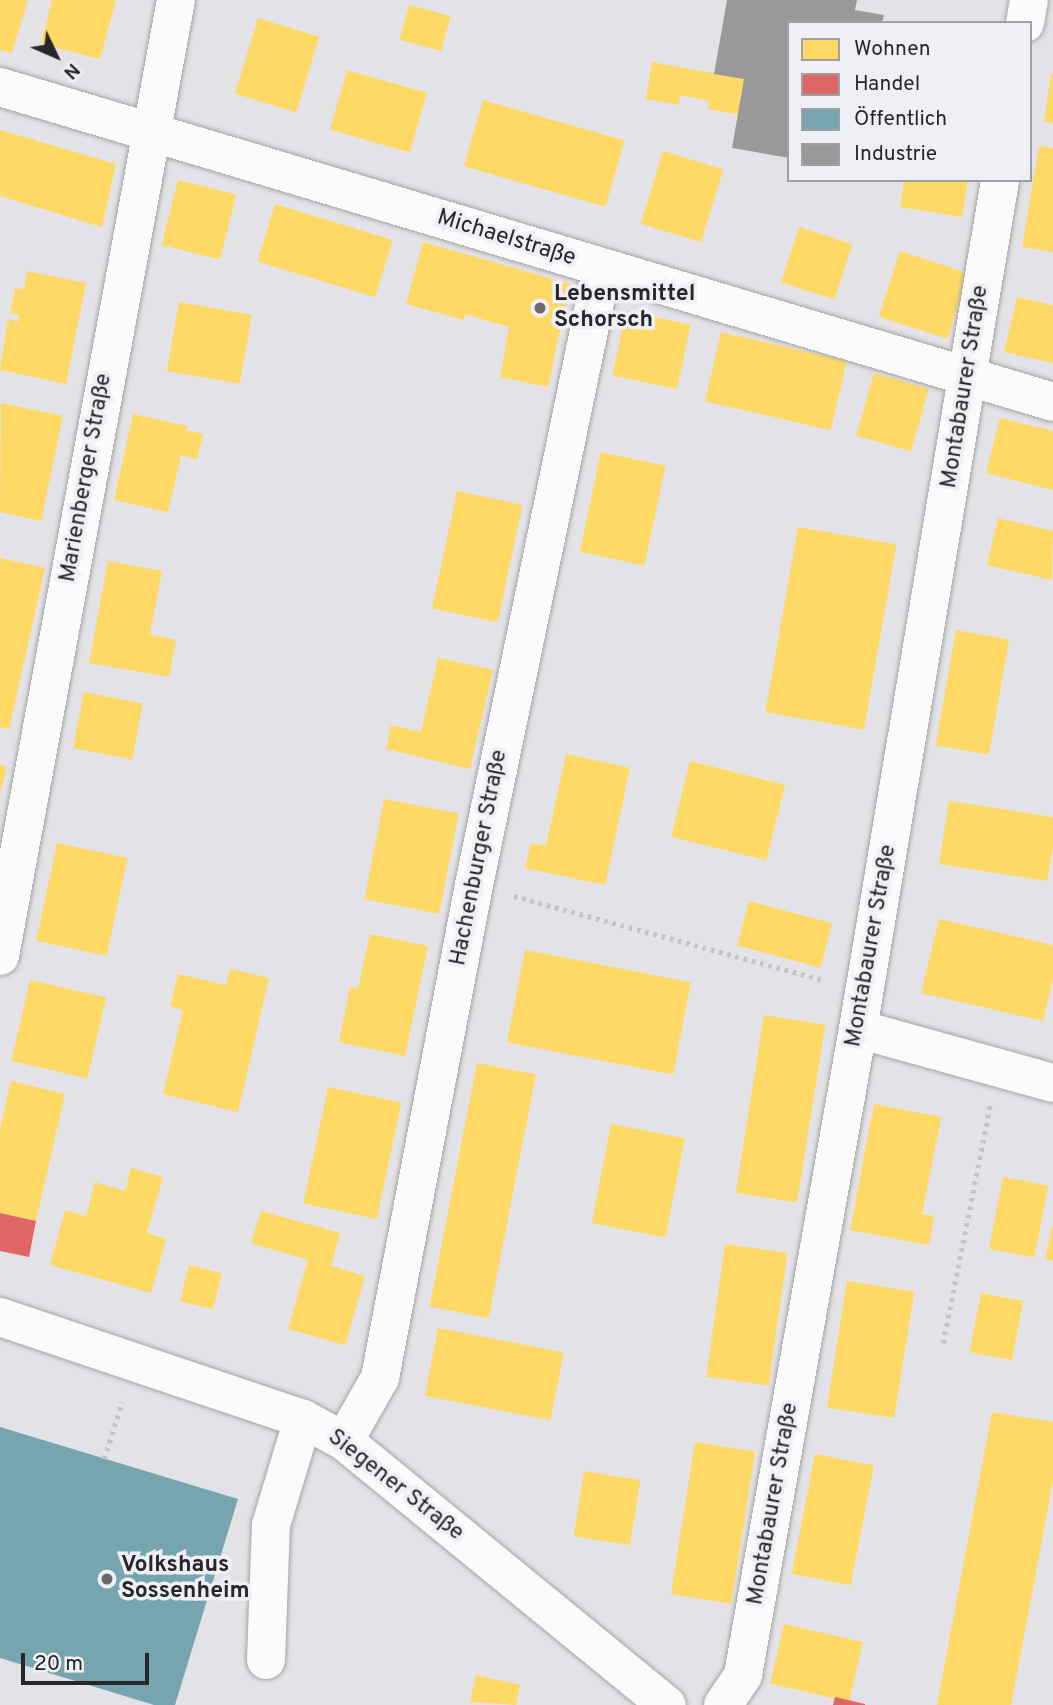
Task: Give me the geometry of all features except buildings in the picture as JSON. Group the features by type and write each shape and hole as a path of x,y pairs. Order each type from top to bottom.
{"street":[{"name":"Marienberger Straße","path":"0,956 176,0"},
{"path":"1025,21 1029,0"},
{"name":"Michaelstraße","path":"0,87 1053,402"},
{"name":"Montabaurer Straße","path":"723,1705 743,1675 865,991 1000,182"},
{"name":"Hachenburger Straße","path":"344,1441 380,1378 474,886 602,268"},
{"path":"858,1030 1053,1083"},
{"name":"Siegener Straße","path":"0,1317 303,1419 344,1441 667,1705"},
{"path":"266,1660 271,1525 303,1419"}],"path":[{"path":"474,886 865,991"},
{"path":"943,1343 997,1068"},
{"path":"104,1459 124,1393"}],"place":[{"name":"Lebensmittel Schorsch","path":"540,308"},
{"name":"Volkshaus Sossenheim","path":"107,1579"}]}
